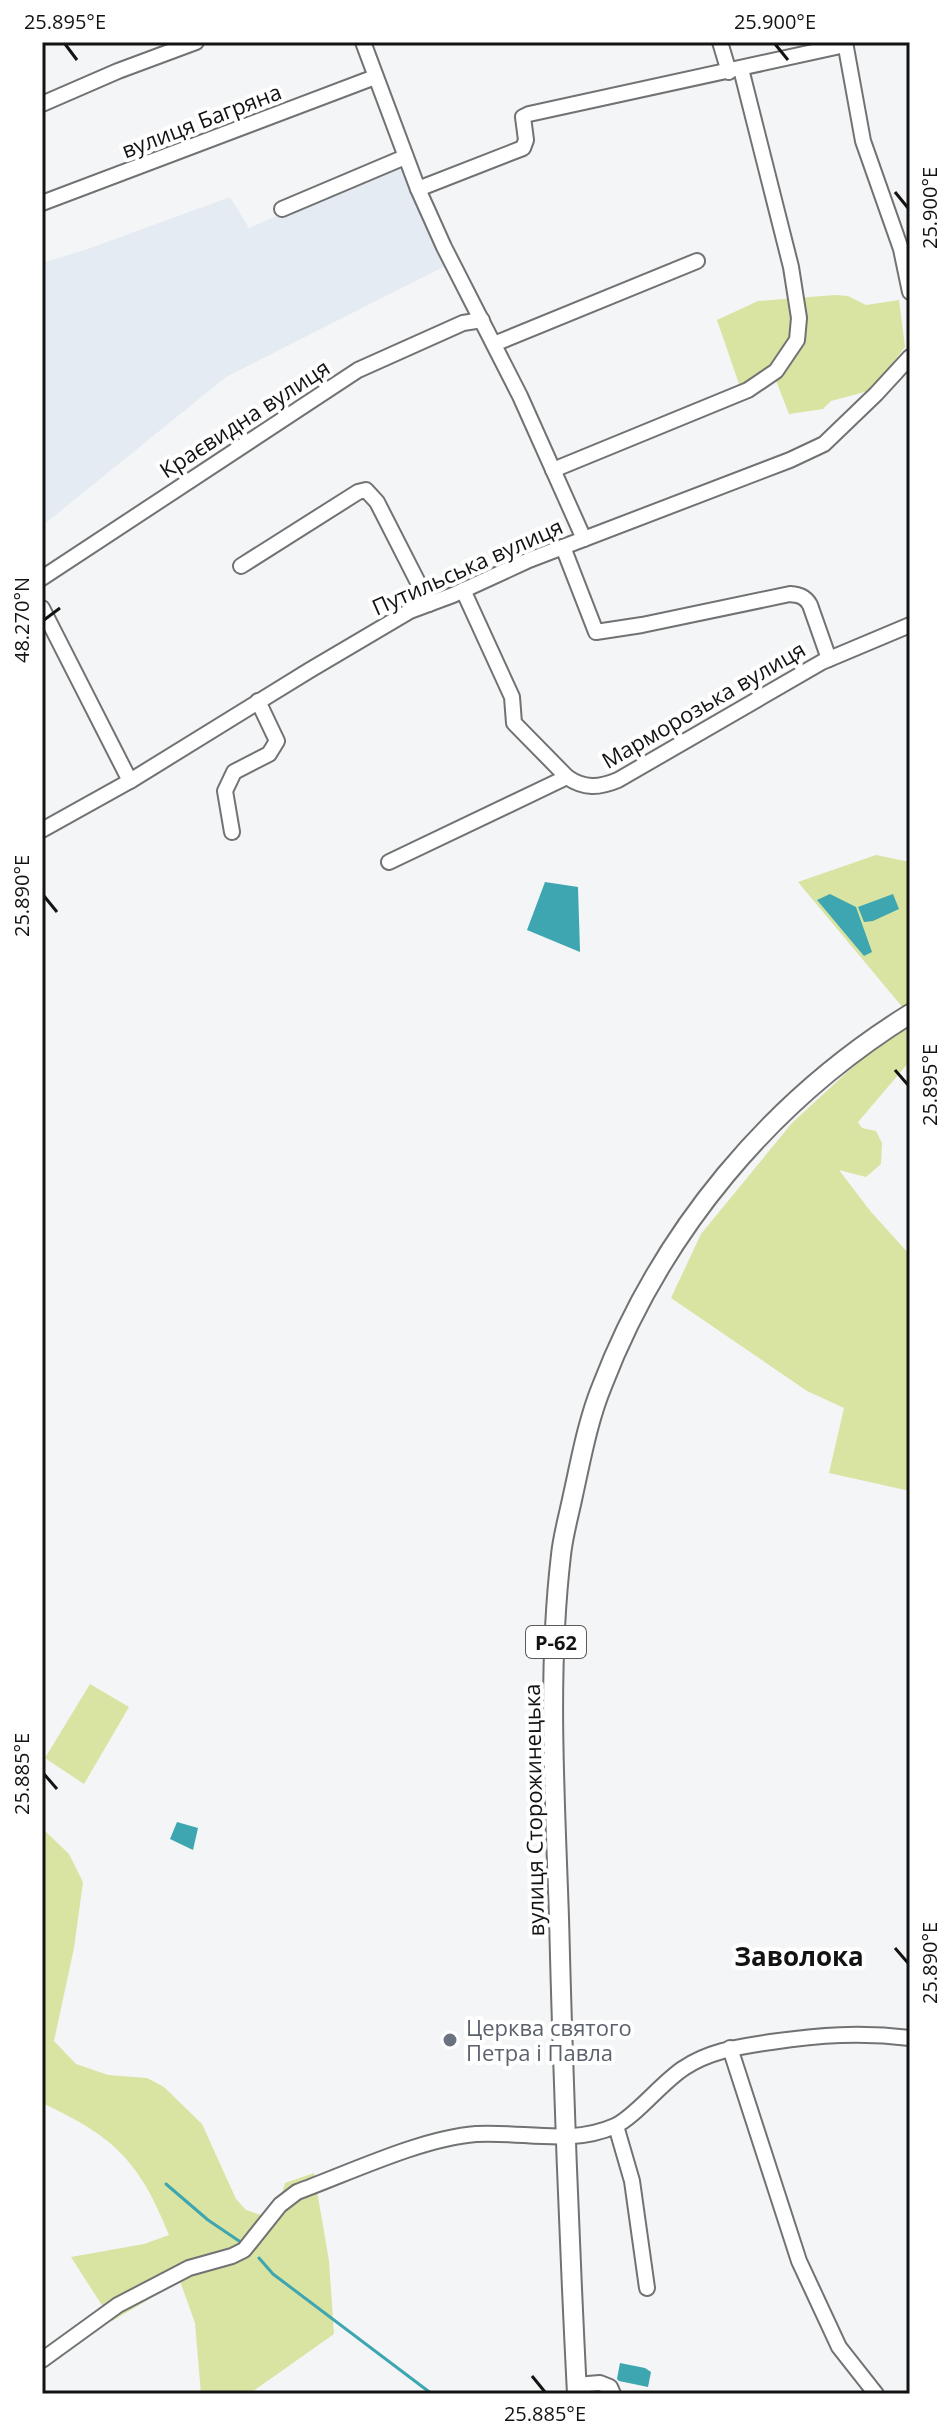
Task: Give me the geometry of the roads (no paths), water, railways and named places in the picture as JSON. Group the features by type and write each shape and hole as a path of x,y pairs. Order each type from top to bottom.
{"main road":[{"name":"вулиця Сторожинецька","path":"576,2389 554,1776 556,1617 561,1552 579,1469 600,1390 627,1325 648,1286 703,1201 756,1139 817,1080 910,1014"}],"street":[{"path":"42,104 196,42"},
{"path":"363,42 418,189 584,539"},
{"path":"553,470 748,390 776,371 797,340 799,318 791,267 735,71 720,42"},
{"path":"418,189 523,148 526,140 523,117 529,114 735,71 845,43 863,141 905,248 910,292"},
{"name":"вулиця Багряна","path":"42,203 375,77"},
{"path":"282,209 405,157"},
{"path":"494,344 697,261"},
{"name":"Краєвидна вулиця","path":"42,578 358,370 463,323 482,320"},
{"name":"Путильська вулиця","path":"42,830 130,781 401,616 563,547 790,460 824,444 910,357"},
{"path":"241,566 358,492 366,490 377,502 429,604"},
{"path":"563,547 596,632 790,594 805,598 810,605 829,659"},
{"path":"389,862 567,777 514,723 512,697 463,590"},
{"path":"42,608 130,781"},
{"name":"Марморозька вулиця","path":"567,777 576,784 599,788 618,780 829,659 910,625"},
{"path":"232,832 225,791 234,772 269,754 277,741 258,701"},
{"path":"42,2360 118,2305 189,2268 244,2250 280,2205 297,2192 442,2139 477,2134 565,2138 616,2126 682,2068 730,2048 827,2034 869,2033 910,2038"},
{"path":"730,2048 799,2261 839,2347 876,2394"},
{"path":"616,2126 632,2181 647,2288"},
{"path":"576,2389 600,2383 610,2387 613,2394"}],"water":[{"path":"545,882 578,887 580,952 527,930"},
{"path":"830,894 856,907 872,952 864,956 817,900"},
{"path":"893,894 899,909 864,922 858,907"},
{"path":"177,1822 198,1828 193,1850 170,1839"},
{"path":"620,2363 651,2372 648,2387 619,2381"}],"waterway":[{"path":"166,2184 208,2220 242,2243"},
{"path":"259,2258 273,2274 432,2394"}],"place":[{"name":"Церква святого Петра і Павла","path":"450,2040"}],"district":[{"name":"Заволока","path":"799,1956"}]}
